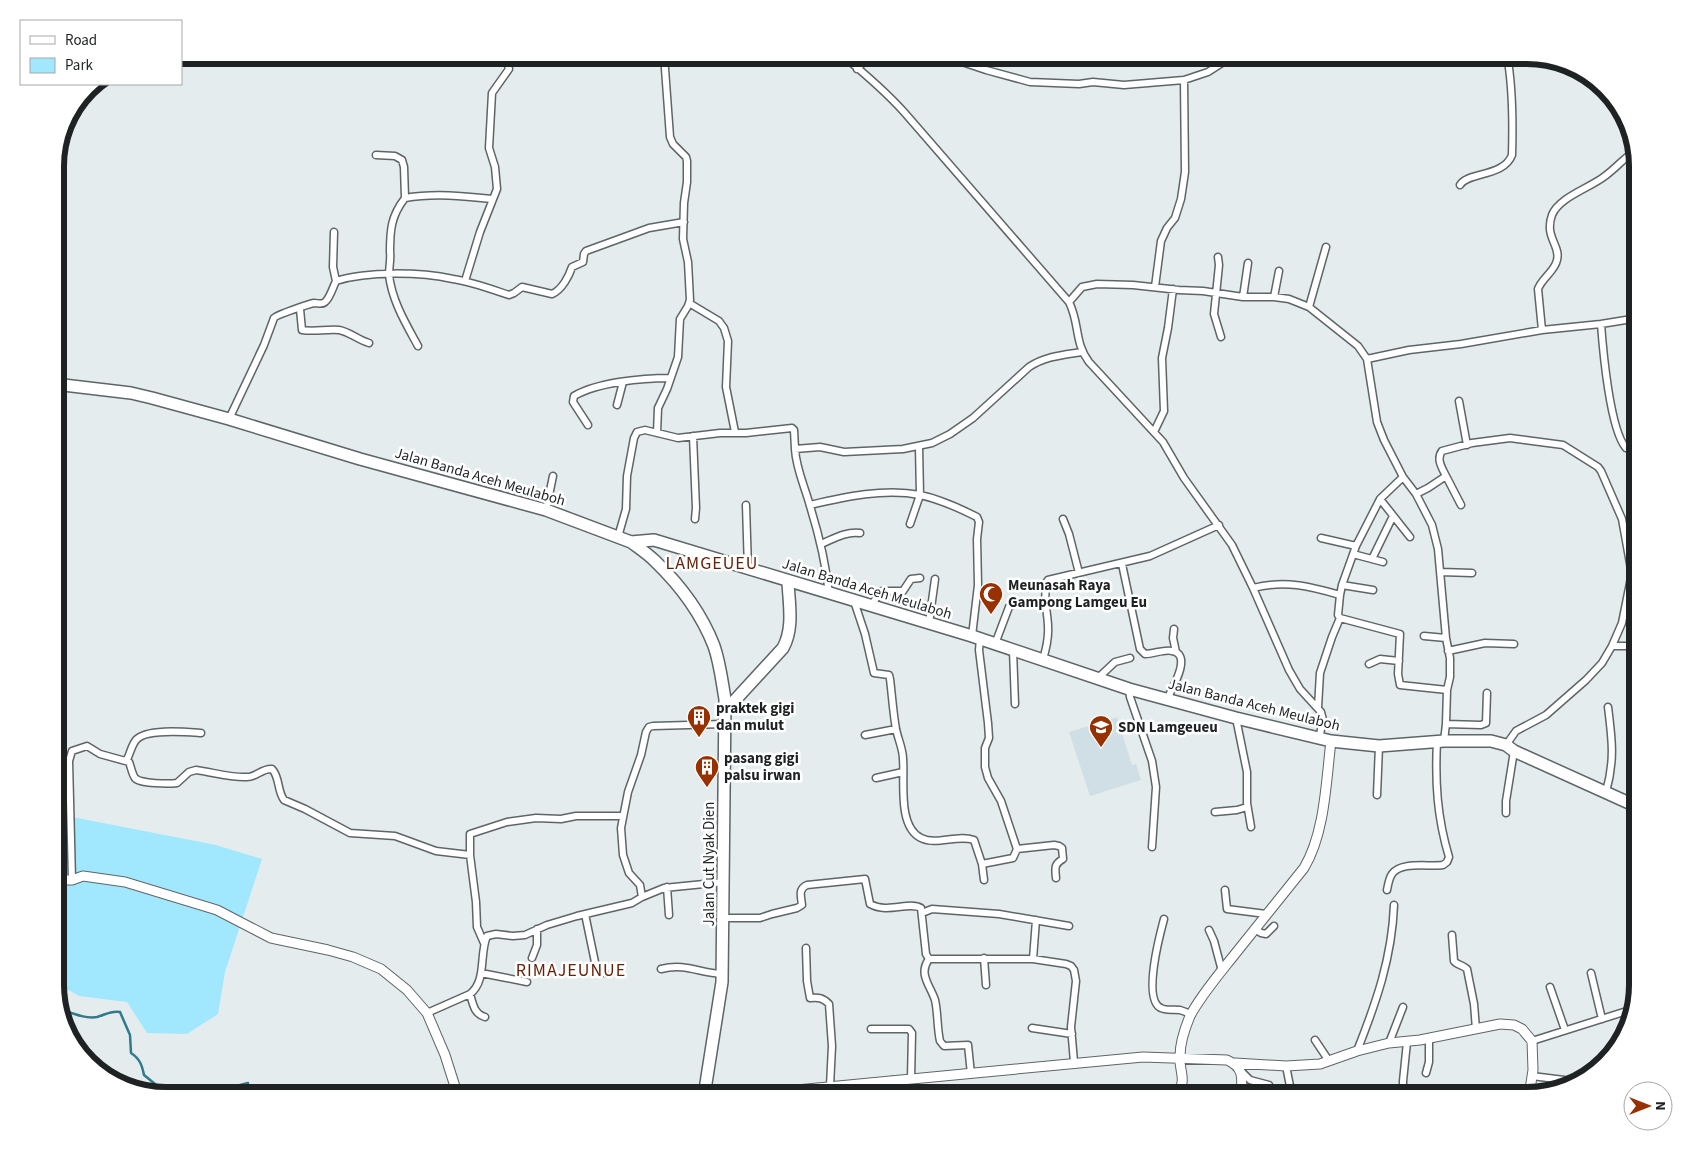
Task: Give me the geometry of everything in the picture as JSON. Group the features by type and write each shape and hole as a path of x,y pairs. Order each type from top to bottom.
{"highway":[{"name":"Jalan Banda Aceh Meulaboh","path":"64,385 131,393 229,419 360,459 546,510 631,542 654,540 748,568 788,582 871,605 1043,659 1129,689 1319,739 1379,746 1440,741 1491,741 1629,804"},
{"name":"Jalan Cut Nyak Dien","path":"631,542 655,561 665,572 691,604 706,627 719,665 726,710 724,724 724,918 722,974 706,1087"},
{"path":"726,710 783,648 786,642 790,633 788,582"}],"street":[{"path":"465,282 497,186 495,167 489,148 492,92 509,69 508,64"},
{"path":"657,433 658,408 667,389 679,354 680,319 689,303 689,269 683,239 687,161 686,157 673,144 670,137 665,64"},
{"path":"852,64 877,83 904,112 1069,302 1075,313 1082,352 1128,406 1163,442 1184,478 1232,545 1289,670 1300,689 1322,712 1323,720 1319,739"},
{"path":"857,69 862,64"},
{"path":"968,64 1030,82 1079,84 1093,82 1124,85 1184,80 1208,72 1220,64"},
{"path":"1460,186 1465,180 1497,169 1509,162 1512,155 1508,64"},
{"path":"1155,287 1161,241 1174,218 1185,172 1184,80"},
{"path":"376,155 395,156 402,160 404,166 406,198 397,209 391,226 389,274 400,312 418,346"},
{"path":"1542,330 1538,289 1558,259 1550,234 1554,212 1561,203 1604,178 1629,156"},
{"path":"406,198 432,195 492,199"},
{"path":"336,281 345,278 389,274 439,277 465,282 509,295 522,287 543,293 555,293 570,273 572,267 583,262 586,251 649,228 684,222"},
{"path":"229,419 264,345 274,318 279,314 325,302 336,281 333,267 334,232"},
{"path":"1308,307 1326,247"},
{"path":"1218,256 1219,265 1214,314 1221,337"},
{"path":"1244,298 1248,263"},
{"path":"1274,297 1279,271"},
{"path":"1069,302 1078,290 1085,285 1133,285 1216,292 1244,298 1274,297 1289,299 1308,307 1358,346 1367,360 1377,422 1384,440 1403,477 1416,494 1432,525 1441,572 1450,677 1446,690 1446,724 1440,741 1435,778 1442,832 1449,857 1443,865 1407,866 1398,869 1392,875 1387,890"},
{"path":"1154,432 1164,411 1162,358 1173,289"},
{"path":"689,303 719,321 724,328 728,341 726,387 735,432"},
{"path":"300,309 302,330 340,330 360,341 369,343"},
{"path":"1367,360 1409,350 1496,339 1542,330 1629,319"},
{"path":"1601,324 1604,361 1613,414 1621,442 1629,449"},
{"path":"795,449 820,447 844,452 919,447 950,434 974,418 1029,366 1038,360 1046,357 1082,352"},
{"path":"588,425 573,402 574,396 603,386 623,382 645,378 670,378"},
{"path":"617,405 623,382"},
{"path":"1459,401 1467,444"},
{"path":"618,538 626,509 627,476 635,434 640,430 673,438 792,428 794,430 798,466 821,544 830,594"},
{"path":"693,436 695,520"},
{"path":"1461,505 1439,460 1442,451 1499,438 1563,445 1601,471 1622,519 1629,558"},
{"path":"910,524 920,495 919,447"},
{"path":"546,510 553,476"},
{"path":"1416,494 1446,476"},
{"path":"1318,707 1320,673 1340,618 1338,615 1342,585 1353,554 1380,499 1403,477"},
{"path":"810,505 851,495 890,493 920,495 954,506 978,520 976,638 989,738 985,748 984,767 1001,801 1017,849 1014,858 982,864"},
{"path":"1380,499 1410,538"},
{"path":"746,505 748,568"},
{"path":"1372,560 1393,516"},
{"path":"1063,519 1079,573"},
{"path":"1043,659 1049,636 1046,581 1150,556 1219,525"},
{"path":"821,544 837,537 860,533"},
{"path":"1321,538 1356,546"},
{"path":"1353,554 1383,562"},
{"path":"1122,564 1140,649 1145,654 1171,650 1176,652"},
{"path":"1441,572 1472,572"},
{"path":"871,605 882,591 903,591 911,579 920,578"},
{"path":"928,623 935,578"},
{"path":"1253,588 1273,584 1297,584 1340,595"},
{"path":"1342,585 1373,590"},
{"path":"1506,813 1510,748 1516,731 1546,715 1570,696 1602,663 1622,623 1629,588"},
{"path":"854,601 865,634 874,673 889,675 890,679 896,729 903,758 903,804 909,826 919,838 940,841 966,837 974,840 982,864 984,880"},
{"path":"995,644 1009,606 1017,603 1042,604 1046,602"},
{"path":"1340,618 1400,634 1398,674 1400,685 1446,690"},
{"path":"1168,699 1182,669 1181,658 1176,652 1173,638 1174,629"},
{"path":"1424,636 1446,638"},
{"path":"1448,651 1485,643 1514,644"},
{"path":"1612,646 1629,646"},
{"path":"1014,650 1015,704"},
{"path":"1098,678 1114,662 1130,658"},
{"path":"1369,664 1380,659 1399,661"},
{"path":"1129,689 1152,761 1156,787 1152,847"},
{"path":"1446,724 1486,723 1487,693"},
{"path":"1606,792 1612,773 1613,755 1608,707"},
{"path":"1236,718 1247,772 1248,807 1251,827"},
{"path":"642,897 640,884 630,873 623,855 621,828 628,792 642,755 646,732 649,727 724,724"},
{"path":"865,734 896,729"},
{"path":"126,761 136,740 141,736 164,730 201,733"},
{"path":"1181,1087 1185,1029 1191,1014 1222,970 1257,930 1266,914 1304,868 1313,854 1320,825 1332,741"},
{"path":"72,880 70,755 72,750 87,746 100,754 129,762 135,778 138,780 172,784 177,783 189,772 196,770 246,778 264,770 272,769 275,772 279,790 284,800 315,813 339,828 356,834 395,836 436,851 470,855"},
{"path":"1378,795 1379,746"},
{"path":"876,778 903,772"},
{"path":"1215,812 1248,807"},
{"path":"484,943 477,927 470,855 470,834 507,822 536,818 561,819 576,816 622,816"},
{"path":"1017,849 1059,846 1062,848 1063,859 1057,862 1055,868 1056,878"},
{"path":"64,880 72,880 83,876 125,882 218,910 271,938 328,950 352,957 381,969 407,990 427,1013 445,1055 455,1087"},
{"path":"724,918 760,918 796,908 802,905 800,890 807,885 865,879 870,904 876,908 890,909 917,906 921,908 926,954 929,959"},
{"path":"427,1013 470,994 478,986 484,943 487,936 524,934 585,914 632,903 642,897 667,888 724,882"},
{"path":"667,888 669,915"},
{"path":"1225,890 1226,909 1266,914"},
{"path":"1357,1051 1383,979 1393,933 1394,905"},
{"path":"922,913 932,908 999,914 1070,926"},
{"path":"585,914 596,967 598,971 605,973"},
{"path":"1164,919 1153,967 1154,998 1161,1008 1180,1010 1191,1014"},
{"path":"1033,959 1036,920"},
{"path":"1257,930 1263,934 1268,933 1274,926"},
{"path":"532,958 537,945 537,929"},
{"path":"1209,930 1222,970"},
{"path":"1452,935 1454,961 1464,965 1467,969 1474,1004 1476,1029"},
{"path":"806,948 807,981 810,998 819,997 829,1004 832,1046 830,1086"},
{"path":"984,958 986,985"},
{"path":"929,959 1033,959 1066,964 1074,970 1076,981 1072,1034 1074,1062"},
{"path":"929,959 925,964 925,978 935,1001 940,1041 944,1046 968,1045 971,1074"},
{"path":"661,969 687,966 702,972 722,974"},
{"path":"481,973 527,982"},
{"path":"1592,973 1602,1019"},
{"path":"1550,987 1565,1030"},
{"path":"470,994 475,1010 480,1016 485,1017"},
{"path":"1389,1043 1403,1007"},
{"path":"1532,1041 1626,1011"},
{"path":"820,1087 1143,1057 1227,1060 1235,1063 1286,1066 1320,1064 1357,1051 1389,1043 1407,1042 1500,1024 1514,1025 1522,1029 1532,1041 1530,1087"},
{"path":"1032,1028 1072,1034"},
{"path":"872,1029 909,1029 912,1033 911,1079"},
{"path":"1426,1073 1429,1062 1429,1038"},
{"path":"1315,1040 1329,1061"},
{"path":"1404,1087 1407,1042"},
{"path":"1235,1063 1250,1080 1269,1085"},
{"path":"1286,1066 1290,1087"},
{"path":"1241,1087 1242,1072"},
{"path":"1532,1076 1564,1080"},
{"path":"893,1080 893,1087"},
{"path":"864,1083 865,1087"}],"shaded area":[{"name":"SDN Lamgeueu","path":"1117,717 1132,765 1136,764 1141,780 1090,796 1069,732"}],"green space":[{"path":"67,816 216,845 262,859 225,972 218,1014 187,1034 147,1033 127,1002 79,996 64,987 64,870 69,870"}],"waterway":[{"path":"67,1011 88,1017 120,1012 130,1035 131,1053 140,1062 144,1075 158,1086"},
{"path":"232,1087 248,1083"}],"place":[{"name":"Meunasah Raya Gampong Lamgeu Eu","path":"991,615"},
{"name":"praktek gigi dan mulut","path":"699,738"},
{"name":"SDN Lamgeueu","path":"1101,748"},
{"name":"pasang gigi palsu irwan","path":"707,788"}],"district":[{"name":"LAMGEUEU","path":"712,563"},
{"name":"RIMAJEUNUE","path":"571,970"}]}
